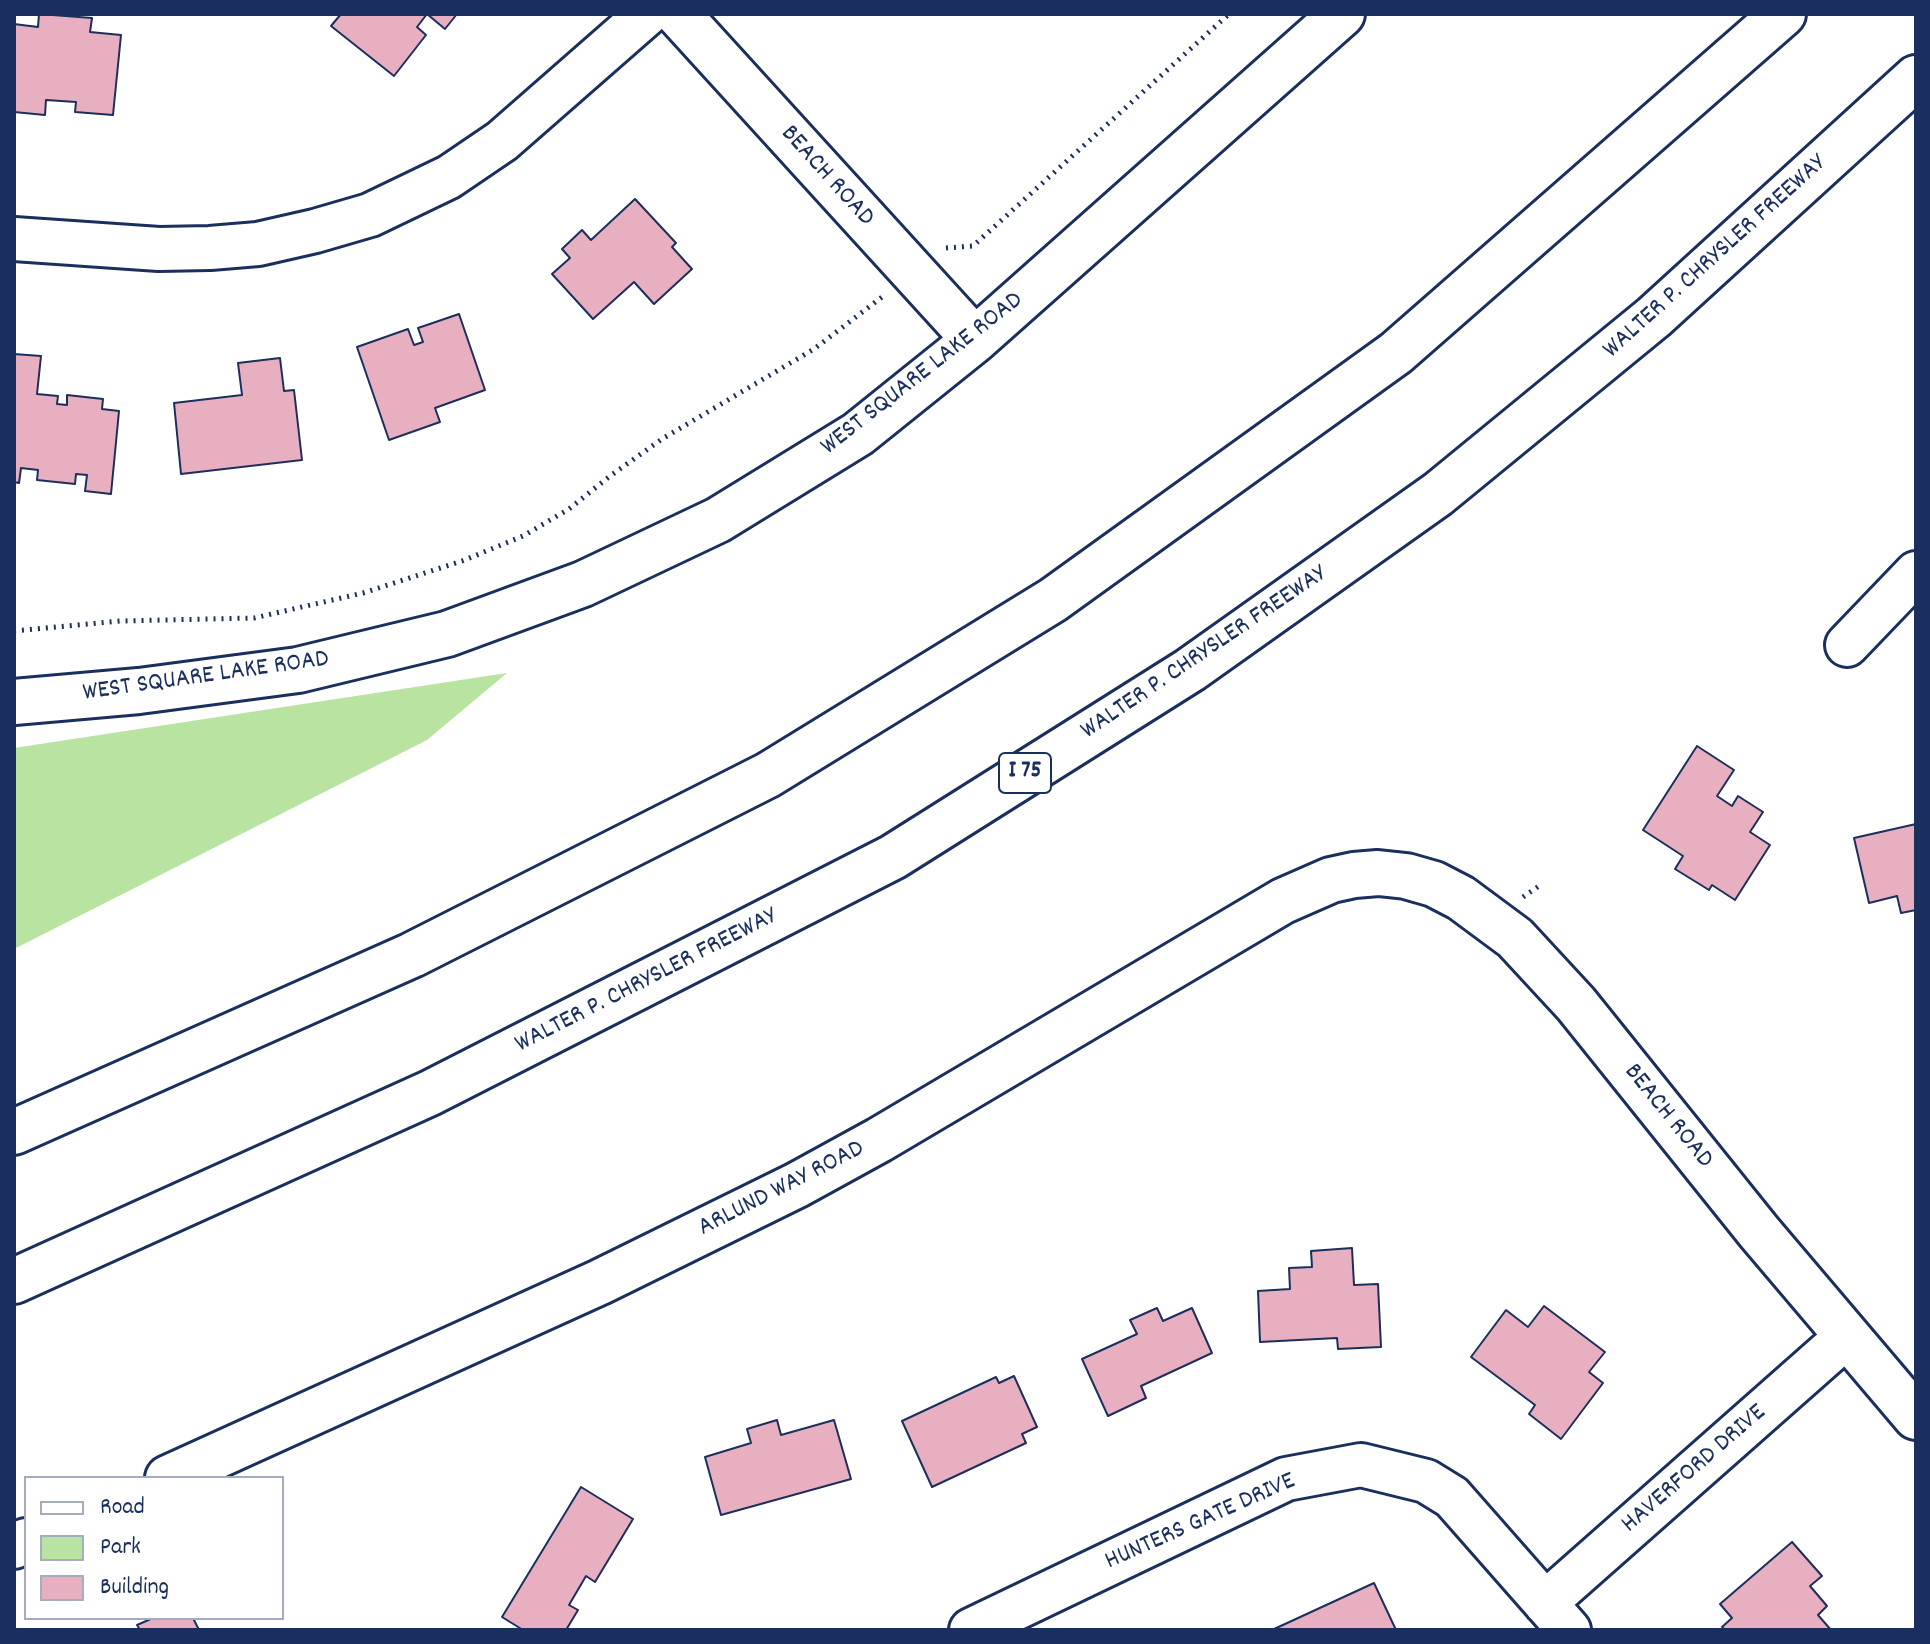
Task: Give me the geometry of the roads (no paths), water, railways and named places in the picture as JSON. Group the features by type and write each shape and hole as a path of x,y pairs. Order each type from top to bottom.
{"main road":[{"name":"BEACH ROAD","path":"678,14 975,340"},
{"name":"WEST SQUARE LAKE ROAD","path":"14,702 139,691 298,670 447,634 583,584 718,520 845,442 975,340 1342,14"},
{"path":"14,1132 412,955 768,775 1053,600 1396,353 1783,14"},
{"name":"WALTER P. CHRYSLER FREEWAY","path":"14,1281 430,1093 893,857 1190,670 1438,494 1654,317 1916,78"},
{"name":"BEACH ROAD","path":"1378,873 1406,876 1434,884 1461,898 1515,938 1593,1024 1759,1232 1916,1417"},
{"name":"ARLUND WAY ROAD","path":"172,1476 600,1282 797,1185 879,1140 1283,901 1331,880 1378,873"}],"street":[{"path":"14,239 159,249 210,248 258,244 370,215 449,177 502,141 647,14"},
{"path":"1847,645 1916,573"},
{"name":"HAVERFORD DRIVE","path":"1557,1616 1846,1337"},
{"name":"HUNTERS GATE DRIVE","path":"971,1630 1286,1479 1361,1465 1426,1481 1452,1497 1557,1616"}]}
